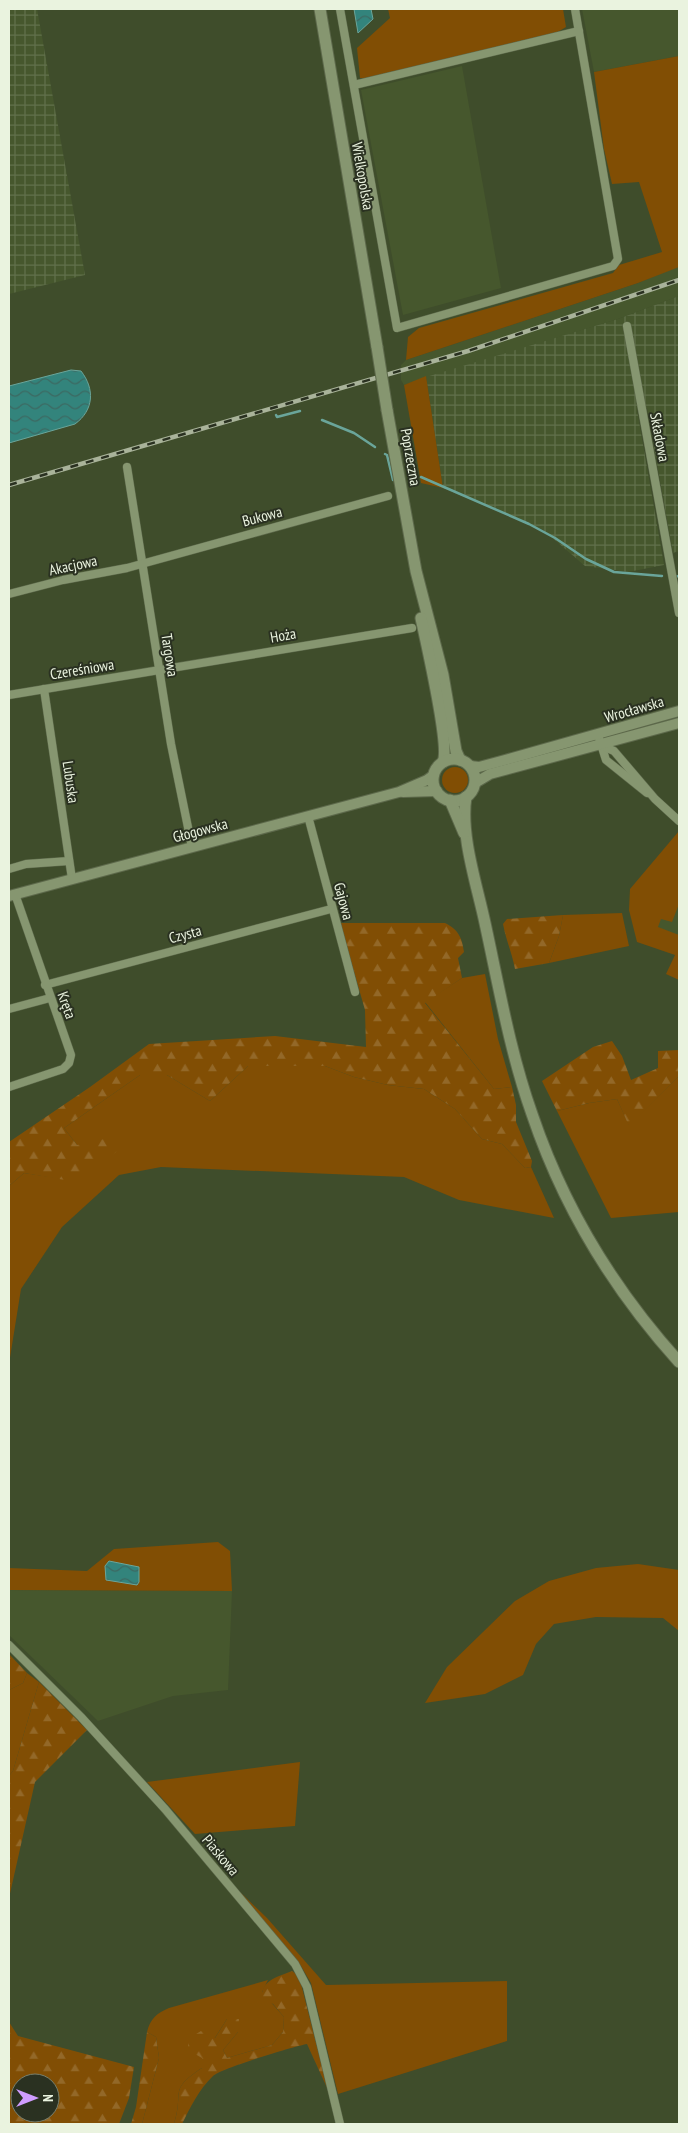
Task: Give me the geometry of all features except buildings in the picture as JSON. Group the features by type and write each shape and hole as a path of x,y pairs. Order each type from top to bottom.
{"main road":[{"name":"Wielkopolska","path":"320,9 376,347"},
{"name":"Poprzeczna","path":"376,347 416,571 443,675 456,750 460,760"},
{"name":"Poprzeczna","path":"416,571 420,610 442,730 444,762"},
{"path":"468,841 450,800 437,791 434,775 444,762 460,760 470,766 475,783 466,797 468,841 507,1026 524,1089 544,1148 568,1201 608,1272 679,1362"},
{"path":"450,800 466,797"}],"street":[{"path":"340,9 396,328 613,266 618,259 575,9"},
{"path":"354,86 579,31"},
{"name":"Składowa","path":"627,326 679,613"},
{"name":"Targowa","path":"127,467 159,670 192,847"},
{"name":"Bukowa","path":"142,564 388,496"},
{"name":"Akacjowa","path":"9,594 63,580 142,564"},
{"name":"Hoża","path":"159,670 412,628"},
{"name":"Czereśniowa","path":"9,695 159,670"},
{"name":"Lubuska","path":"44,688 72,879"},
{"name":"Wrocławska","path":"599,740 679,711"},
{"name":"Wrocławska","path":"599,740 622,739 679,723"},
{"path":"616,753 622,739"},
{"path":"475,783 490,774 599,740"},
{"path":"599,740 606,760 679,821"},
{"path":"470,766 488,765 599,740 616,753 655,799"},
{"name":"Głogowska","path":"12,895 399,792 434,775"},
{"name":"Głogowska","path":"399,792 437,791"},
{"name":"Gajowa","path":"308,816 331,909 355,992"},
{"path":"9,869 26,864 68,861"},
{"name":"Kręta","path":"9,1088 63,1069 69,1063 71,1055 12,895"},
{"name":"Czysta","path":"45,985 331,909"},
{"path":"9,1009 50,998"},
{"name":"Piaskowa","path":"9,1645 81,1717 159,1802 295,1964 307,1987 340,2124"}],"shaded area":[{"path":"9,9 37,9 85,275 9,294"},
{"path":"582,9 679,9 679,56 594,72"},
{"path":"462,66 501,288 403,315 361,90"},
{"path":"679,266 679,296 618,319 404,385 401,380 401,365 406,360 638,283"},
{"path":"679,296 679,551 673,553 647,408 637,410 664,565 628,572 585,566 542,529 443,488 426,377 618,319"},
{"path":"679,858 679,949 648,937"},
{"path":"9,1590 232,1591 228,1690 173,1696 98,1721 9,1635"}],"green space":[{"path":"388,9 563,9 566,27 556,33 370,78 360,78 357,48 390,18"},
{"path":"679,56 679,267 638,283 406,360 408,337 419,328 613,273 619,265 662,252 639,182 612,184 604,149 594,72"},
{"path":"426,376 443,488 421,483 404,385"},
{"path":"455,767 465,770 468,780 465,790 455,793 445,790 442,780 445,770"},
{"path":"679,831 679,904 672,922 661,919 658,927 679,935 679,980 666,974 675,955 637,942 629,910 630,889"},
{"path":"622,913 629,946 549,963 559,936 563,915"},
{"path":"563,915 559,936 549,963 515,969 503,924 507,919"},
{"path":"340,923 445,923 457,932 464,952 458,958 462,978 425,1003 494,1089 512,1087 516,1105 516,1122 532,1161 531,1167 525,1168 502,1144 482,1139 455,1109 424,1089 388,1085 354,1077 325,1066 248,1066 210,1101 167,1075 140,1075 64,1128 77,1145 131,1133 111,1158 71,1181 24,1173 9,1186 9,1142 149,1044 275,1036 366,1047 365,1010"},
{"path":"485,974 498,1039 512,1087 494,1089 425,1002 462,978"},
{"path":"612,1041 622,1056 631,1080 658,1068 658,1051 679,1050 679,1076 629,1126 617,1099 589,1103 557,1111 542,1081 593,1047"},
{"path":"248,1066 325,1066 354,1077 388,1085 424,1089 455,1109 482,1139 502,1144 525,1168 531,1167 554,1218 459,1200 404,1177 161,1167 119,1175 62,1227 21,1289 9,1364 9,1186 24,1173 71,1180 77,1145 64,1128 140,1075 167,1075 210,1101"},
{"path":"679,1076 679,1212 611,1218 557,1111 589,1103 617,1099 629,1125"},
{"path":"218,1542 230,1551 232,1591 9,1590 9,1568 87,1571 114,1549"},
{"path":"638,1564 679,1570 679,1631 663,1618 596,1617 554,1624 536,1644 523,1675 485,1694 425,1703 447,1667 515,1601 549,1581 596,1568"},
{"path":"9,1654 27,1673 23,1683 9,1690"},
{"path":"27,1673 39,1682 13,1771 9,1776 9,1690 23,1683"},
{"path":"39,1682 87,1730 35,1782 9,1898 9,1776 13,1771"},
{"path":"300,1762 295,1826 195,1834 147,1782"},
{"path":"238,1890 267,1918 326,1985 507,1981 507,2041 338,2094 311,1983 301,1966"},
{"path":"292,1971 299,1976 328,2090 307,2044 273,2053 219,2072 208,2081 199,2093 182,2124 174,2124 181,2087 184,2082 202,2068 202,2058 188,2050 188,2039 201,2031 215,2038 227,2019 239,2019 238,2032 223,2050 227,2058 272,2045 283,2032 284,2017 273,2004 262,1999 262,1993 264,1987 271,1980"},
{"path":"268,1980 262,1992 284,2017 283,2032 272,2045 227,2058 223,2050 238,2032 227,2019 202,2058 202,2068 184,2082 181,2087 174,2124 142,2124 159,2058 156,2037 147,2032 150,2023 155,2017 169,2008"},
{"path":"9,2022 18,2036 134,2067 129,2098 119,2124 9,2124"},
{"path":"147,2032 156,2037 159,2058 142,2124 131,2124 136,2107"}],"water":[{"path":"354,9 371,9 373,19 358,33"},
{"path":"71,370 81,371 89,385 89,406 81,418 75,424 9,443 9,386"},
{"path":"109,1561 139,1567 139,1582 137,1585 106,1580 105,1566"}],"waterway":[{"path":"276,415 277,417 300,411"},
{"path":"322,420 354,433 375,447"},
{"path":"385,454 387,455 393,480"},
{"path":"421,477 529,524 555,538 586,559 614,572 662,576"}],"railway":[{"path":"9,485 468,351 679,280"}]}
